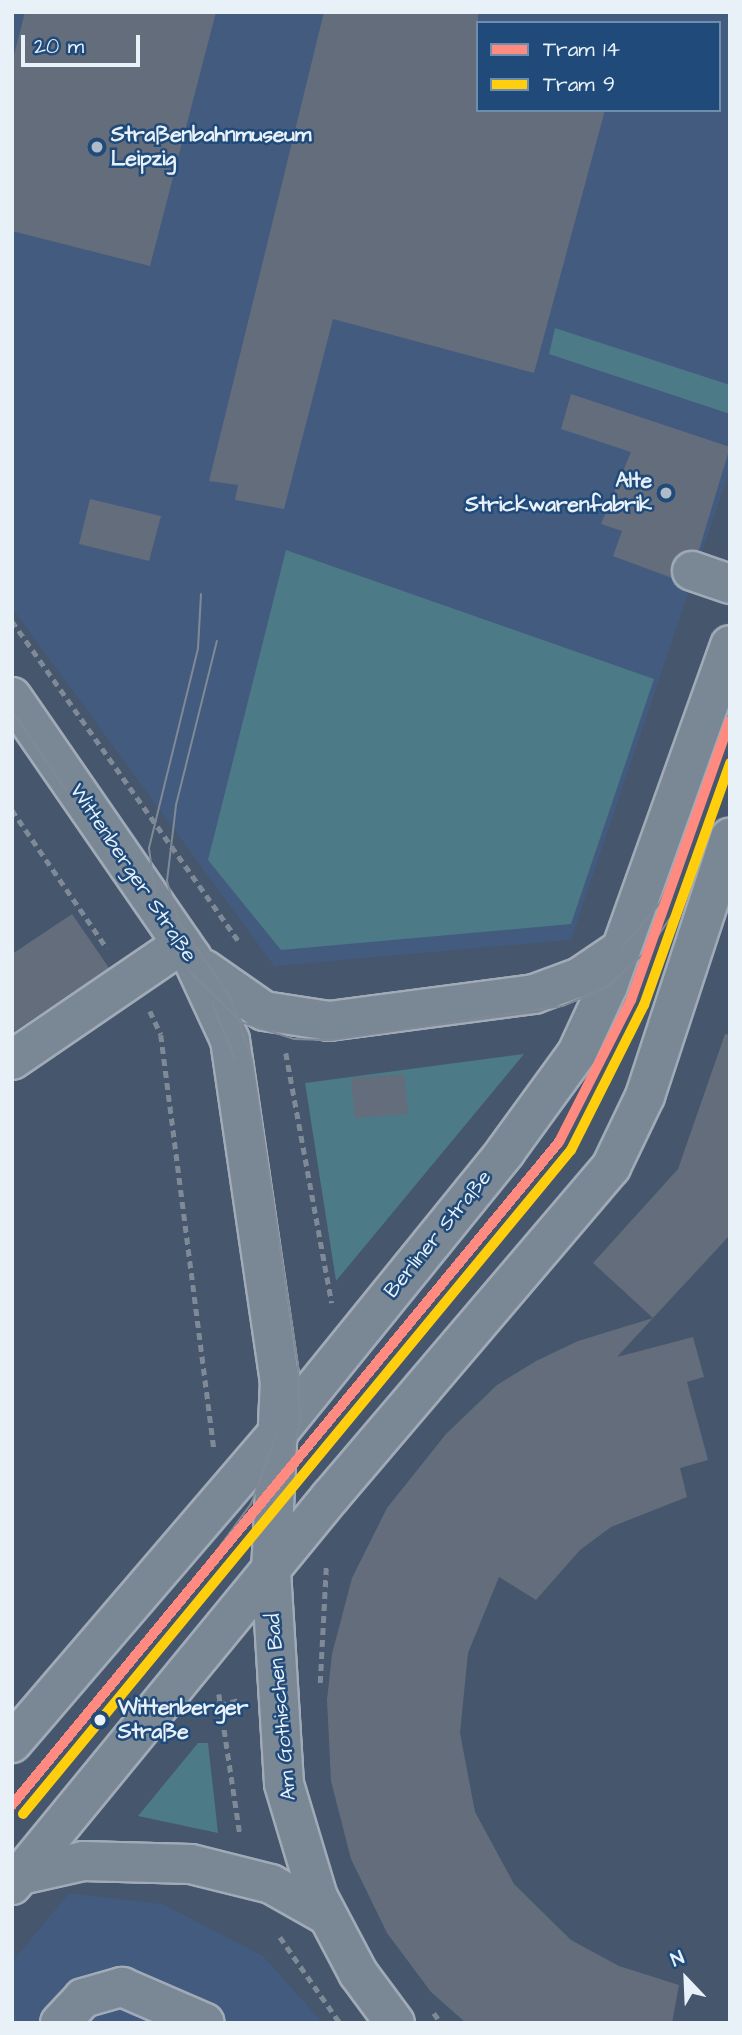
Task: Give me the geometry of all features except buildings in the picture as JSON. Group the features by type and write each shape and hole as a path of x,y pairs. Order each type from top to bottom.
{"main road":[{"path":"692,571 730,584"},
{"name":"Berliner Straße","path":"12,1743 276,1434 547,1098 594,1021 730,645"},
{"name":"Wittenberger Straße","path":"18,718 187,951 220,1010 235,1059 279,1371 276,1434"},
{"path":"17,1880 271,1571 611,1167 645,1096 730,839"},
{"path":"12,1059 133,977 187,951 264,1011 329,1021 534,994 580,977 621,950"},
{"name":"Am Gothischen Bad","path":"276,1434 271,1571 284,1784 304,1863 326,1915 394,2023"},
{"path":"17,1880 62,1863 144,1860 252,1877 326,1915"},
{"path":"60,2023 83,1998 122,1986 205,2023"}],"path":[{"path":"12,810 122,971 133,977 161,1035 214,1451"},
{"path":"320,1692 327,1563"},
{"path":"219,1697 252,1877 298,1966 340,2023"},
{"path":"426,2003 441,2023"}],"shaded area":[{"path":"12,12 730,12 730,470 571,940 274,966 12,608"},
{"path":"555,328 730,385 730,414 549,354"},
{"path":"286,550 654,679 571,924 281,950 208,860"},
{"path":"524,1054 336,1281 305,1083"},
{"path":"198,1743 208,1743 218,1833 138,1816"},
{"path":"69,1893 163,1904 263,1956 323,2023 12,2023 12,1962"}],"tram line":[{"path":"158,915 149,848 198,648 201,594"},
{"path":"128,1684 266,1519 289,1471 300,1420 298,1365 252,1060 231,999 178,920 167,881 176,805 217,641"},
{"path":"12,711 196,980"},
{"name":"14","path":"12,1805 559,1142 631,1000 730,721"},
{"name":"9","path":"23,1814 571,1150 644,1005 730,763"},
{"path":"191,973 241,1022 294,1039 332,1040 563,1006 608,986 648,950 673,914 715,814"},
{"path":"109,839 151,886"},
{"path":"621,949 660,903 686,844"},
{"path":"212,1003 235,1059"},
{"path":"176,1606 251,1504 277,1434"}],"place":[{"name":"Straßenbahnmuseum Leipzig","path":"97,147"},
{"name":"Alte Strickwarenfabrik","path":"666,493"},
{"name":"Wittenberger Straße","path":"100,1720"}]}
